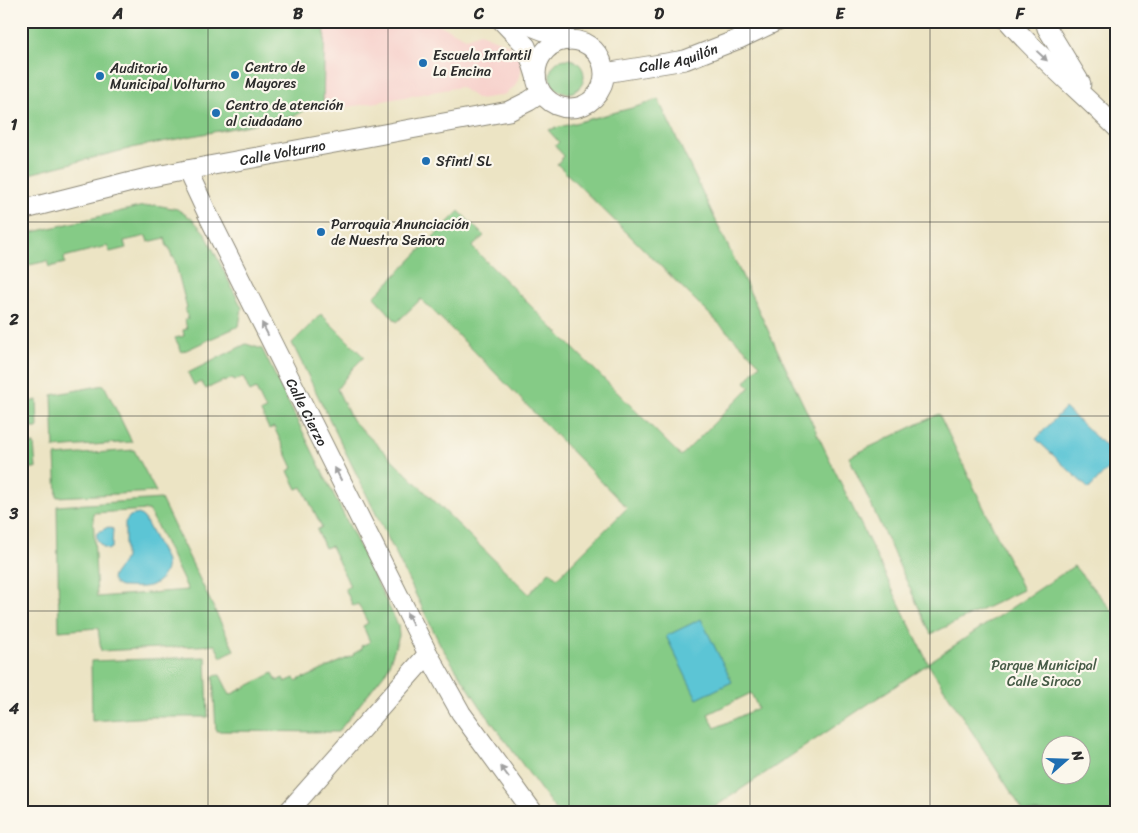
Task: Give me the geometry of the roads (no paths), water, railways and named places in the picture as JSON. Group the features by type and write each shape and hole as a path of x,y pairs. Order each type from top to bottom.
{"street":[{"path":"502,21 526,46 539,86 548,101 558,107 570,109 581,108 591,102 599,94 604,84 603,62 597,53 589,45 579,41 568,40 518,21"},
{"name":"Calle Aquilón","path":"605,73 685,60 739,39 777,21"},
{"path":"1008,21 1027,43 1117,128"},
{"path":"1045,21 1049,32 1093,104"},
{"path":"539,86 537,68 541,57 548,48 558,42 568,40"},
{"name":"Calle Volturno","path":"21,210 147,178 510,110 529,101 539,86"},
{"name":"Calle Cierzo","path":"187,170 428,654 461,713 533,812"},
{"path":"288,812 428,654"}],"water":[{"path":"1065,408 1117,457 1089,489 1036,439"},
{"path":"139,514 144,518 165,558 166,570 159,581 149,586 121,587 115,584 112,578 125,557 125,522 130,516"},
{"path":"108,527 113,529 112,547 108,550 99,543 97,533"},
{"path":"701,619 732,682 697,699 666,636"}],"place":[{"name":"Escuela Infantil La Encina","path":"423,63"},
{"name":"Centro de Mayores","path":"235,75"},
{"name":"Auditorio Municipal Volturno","path":"100,76"},
{"name":"Centro de atención al ciudadano","path":"216,113"},
{"name":"Sfintl SL","path":"426,161"},
{"name":"Parroquia Anunciación de Nuestra Señora","path":"321,232"}],"park label":[{"name":"Parque Municipal Calle Siroco","path":"1044,674"}]}
